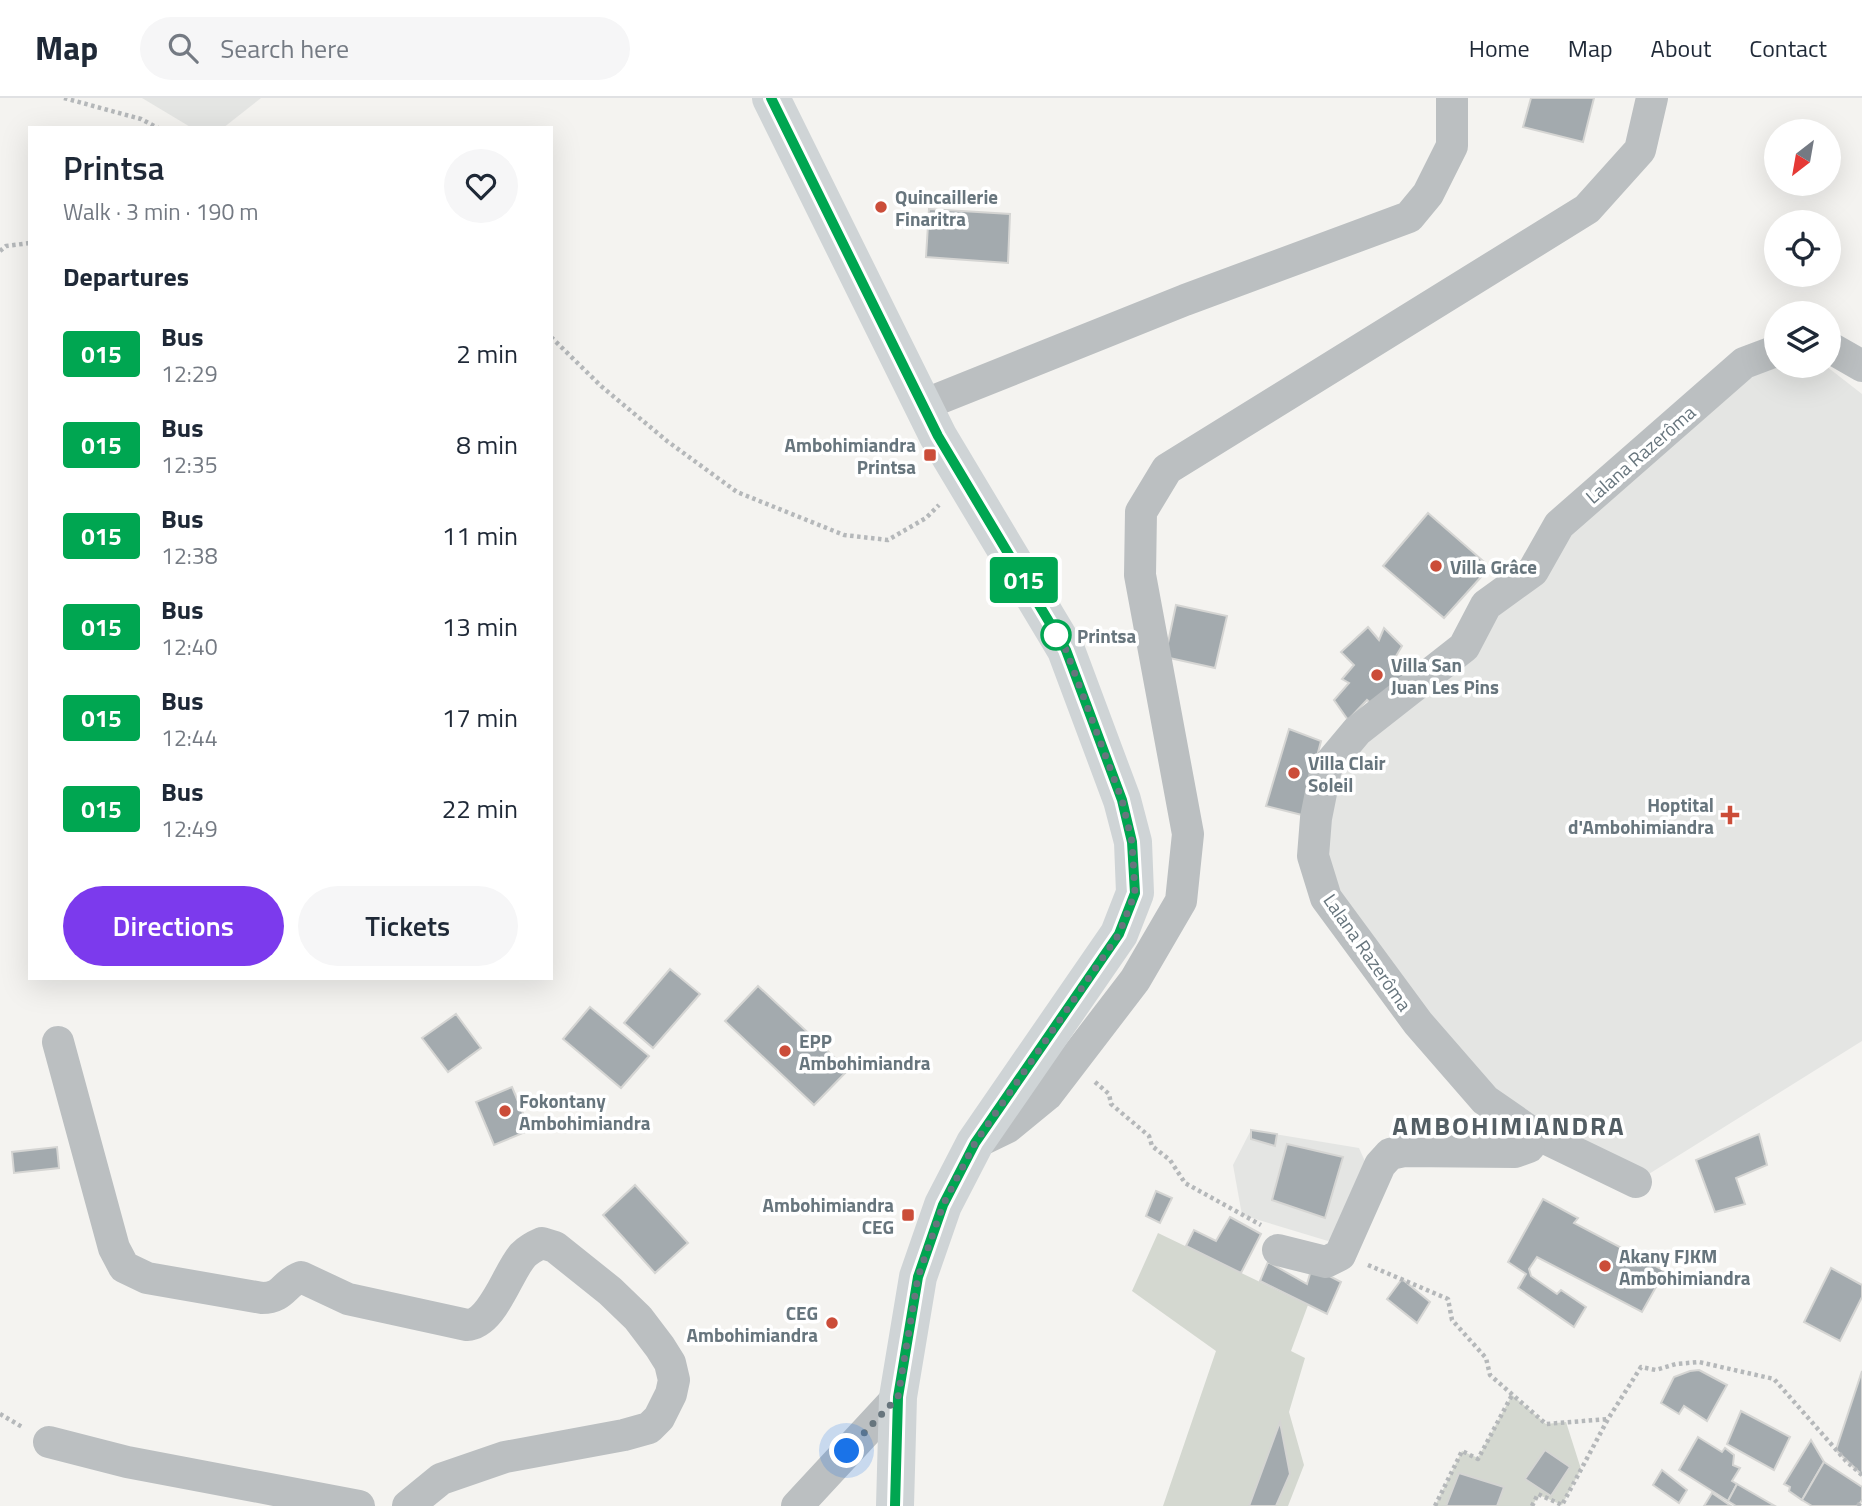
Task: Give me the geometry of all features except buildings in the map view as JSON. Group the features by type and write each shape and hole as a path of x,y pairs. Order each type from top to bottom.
{"main road":[{"path":"771,98 923,405 964,480 1066,650 1122,800 1132,842 1135,893 1119,934 975,1143 943,1205 918,1277 898,1397 895,1506"}],"street":[{"path":"923,405 1185,300 1409,217 1429,194 1452,146 1452,98"},
{"path":"975,1143 1009,1127 1047,1094 1135,980 1181,901 1188,834 1140,575 1141,512 1167,469 1587,209 1640,150 1651,98"},
{"path":"1841,354 1862,366"},
{"name":"Lalana Razerôma","path":"1636,1182 1528,1130 1476,1091 1418,1023 1326,898 1313,856 1317,818 1326,768 1357,731 1464,647 1486,605 1533,571 1559,525 1744,362 1764,355"},
{"path":"58,1042 114,1248 124,1267 147,1278 262,1298 272,1298 300,1277 348,1299 474,1325 485,1316 523,1256 542,1243 555,1247 610,1291 638,1318 670,1363 674,1380 671,1394 659,1418 649,1427 624,1436 505,1457 441,1479 408,1506"},
{"path":"1274,1240 1326,1262 1340,1255 1380,1165 1390,1154 1515,1152 1530,1147 1528,1130"},
{"path":"797,1506 898,1397"},
{"path":"49,1442 127,1462 359,1506"}],"path":[{"path":"64,98 141,119 154,126"},
{"path":"0,251 6,246 28,243"},
{"path":"553,339 601,386 737,492 844,535 888,540 926,518 964,480"},
{"path":"1072,1062 1109,1094 1111,1104 1149,1136 1152,1146 1170,1160 1185,1183 1274,1240"},
{"path":"1380,1270 1448,1299 1452,1320 1486,1358 1490,1375 1546,1424 1608,1419"},
{"path":"1532,1506 1538,1494 1562,1505 1608,1419 1641,1367 1656,1370 1676,1364 1699,1362 1774,1379 1846,1461 1862,1475"},
{"path":"1434,1506 1462,1451 1478,1459 1512,1395"},
{"path":"1858,1506 1862,1500"}],"shaded area":[{"path":"142,98 261,98 226,126 189,126"},
{"path":"1744,363 1764,365 1764,378 1841,378 1862,394 1862,1041 1636,1182 1528,1130 1326,898 1326,768 1486,605"},
{"path":"1251,1130 1359,1148 1368,1168 1343,1231 1328,1241 1242,1215 1233,1165"},
{"path":"1158,1233 1308,1305 1291,1351 1305,1358 1289,1412 1304,1465 1288,1506 1276,1506 1290,1474 1280,1423 1249,1506 1163,1506 1216,1351 1132,1291"},
{"path":"1512,1395 1546,1424 1566,1422 1581,1469 1562,1505 1539,1495 1532,1506 1435,1506 1462,1451 1478,1458"}],"bus line":[{"name":"015","path":"771,98 938,436 1066,650 1122,800 1132,842 1135,893 1119,934 975,1143 943,1205 918,1277 898,1397 895,1506"}],"place":[{"name":"Quincaillerie Finaritra","path":"881,207"},
{"name":"Ambohimiandra Printsa","path":"930,455"},
{"name":"Villa Grâce","path":"1436,566"},
{"name":"Printsa","path":"1056,635"},
{"name":"Villa San Juan Les Pins","path":"1377,675"},
{"name":"Villa Clair Soleil","path":"1294,773"},
{"name":"Hoptital d'Ambohimiandra","path":"1730,815"},
{"name":"EPP Ambohimiandra","path":"785,1051"},
{"name":"Fokontany Ambohimiandra","path":"505,1111"},
{"name":"Ambohimiandra CEG","path":"908,1215"},
{"name":"Akany FJKM Ambohimiandra","path":"1605,1266"},
{"name":"CEG Ambohimiandra","path":"832,1323"}],"district":[{"name":"AMBOHIMIANDRA","path":"1509,1125"}],"route":[{"path":"847,1451 898,1397 918,1277 943,1205 975,1143 1119,934 1135,893 1132,842 1122,800 1066,650 1053,629 1056,635"}]}
